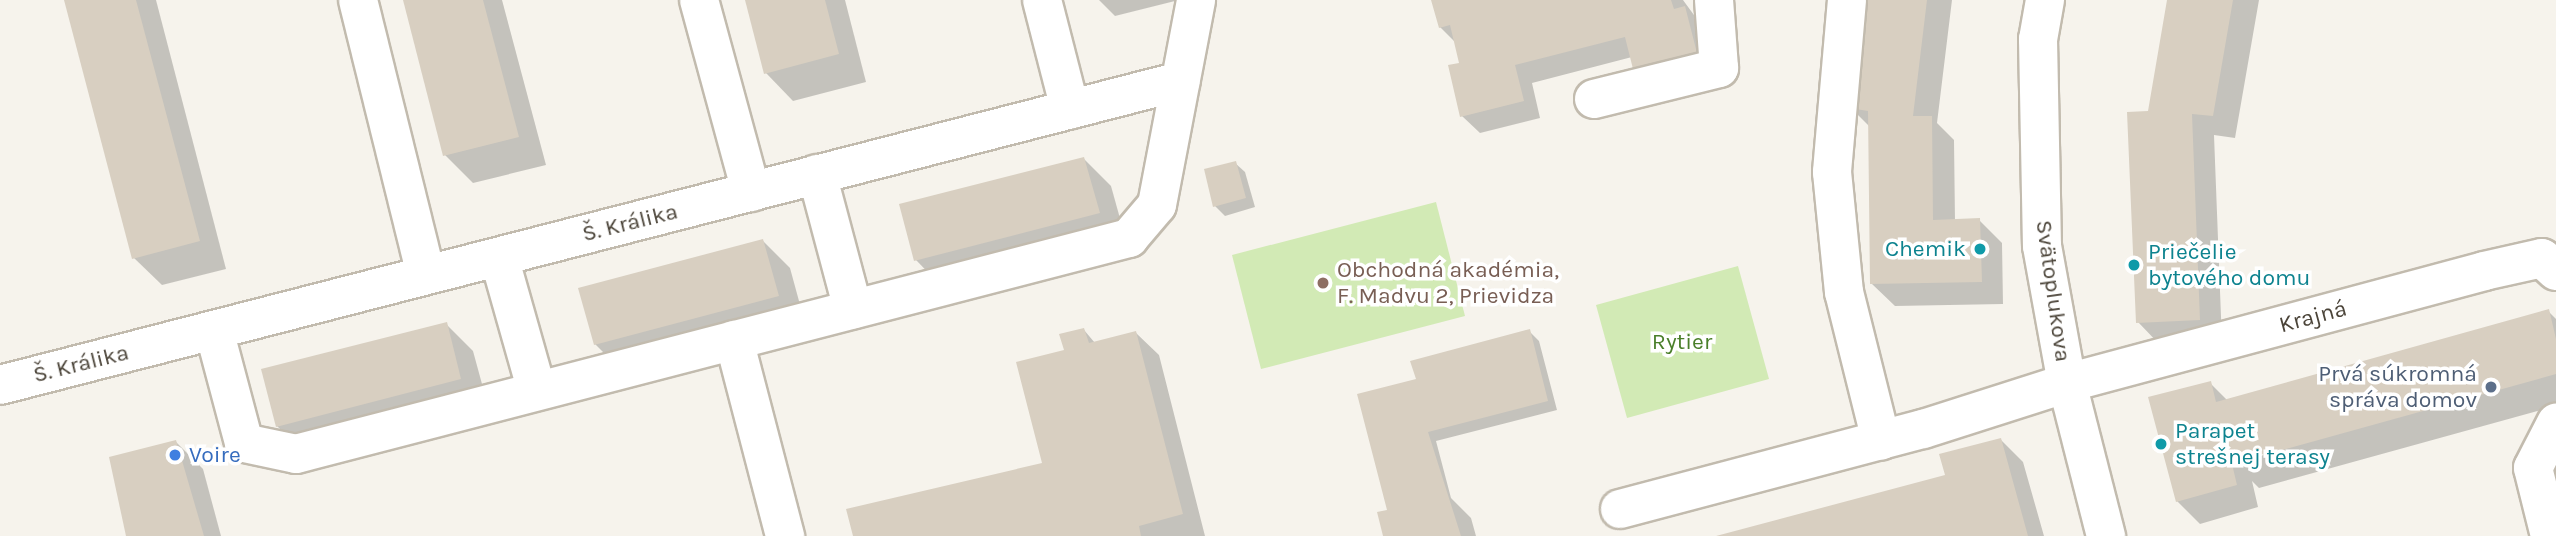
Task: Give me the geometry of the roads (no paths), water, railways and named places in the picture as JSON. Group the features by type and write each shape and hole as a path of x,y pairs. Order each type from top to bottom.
{"street":[{"path":"358,0 426,275"},
{"path":"699,0 751,192"},
{"path":"1042,0 1070,109"},
{"path":"214,330 244,443 296,454 1129,238 1157,205 1196,0"},
{"path":"1594,99 1718,68 1714,0"},
{"path":"1847,0 1832,172 1844,292 1881,440"},
{"name":"Svätoplukova","path":"2045,0 2038,38 2042,246 2067,383 2106,536"},
{"name":"Š. Králika","path":"0,385 1181,80"},
{"path":"817,174 853,309"},
{"path":"499,257 537,391"},
{"name":"Krajná","path":"1620,509 1881,440 2067,383 2484,271 2542,258 2556,271"},
{"path":"734,340 785,536"},
{"path":"2550,536 2533,468 2556,422"}],"place":[{"name":"Chemik","path":"1980,249"},
{"name":"Priečelie bytového domu","path":"2134,265"},
{"name":"Obchodná akadémia, F. Madvu 2, Prievidza","path":"1323,283"},
{"name":"Prvá súkromná správa domov","path":"2491,387"},
{"name":"Parapet strešnej terasy","path":"2161,444"},
{"name":"Voire","path":"175,455"}],"park label":[{"name":"Rytier","path":"1682,342"}]}
